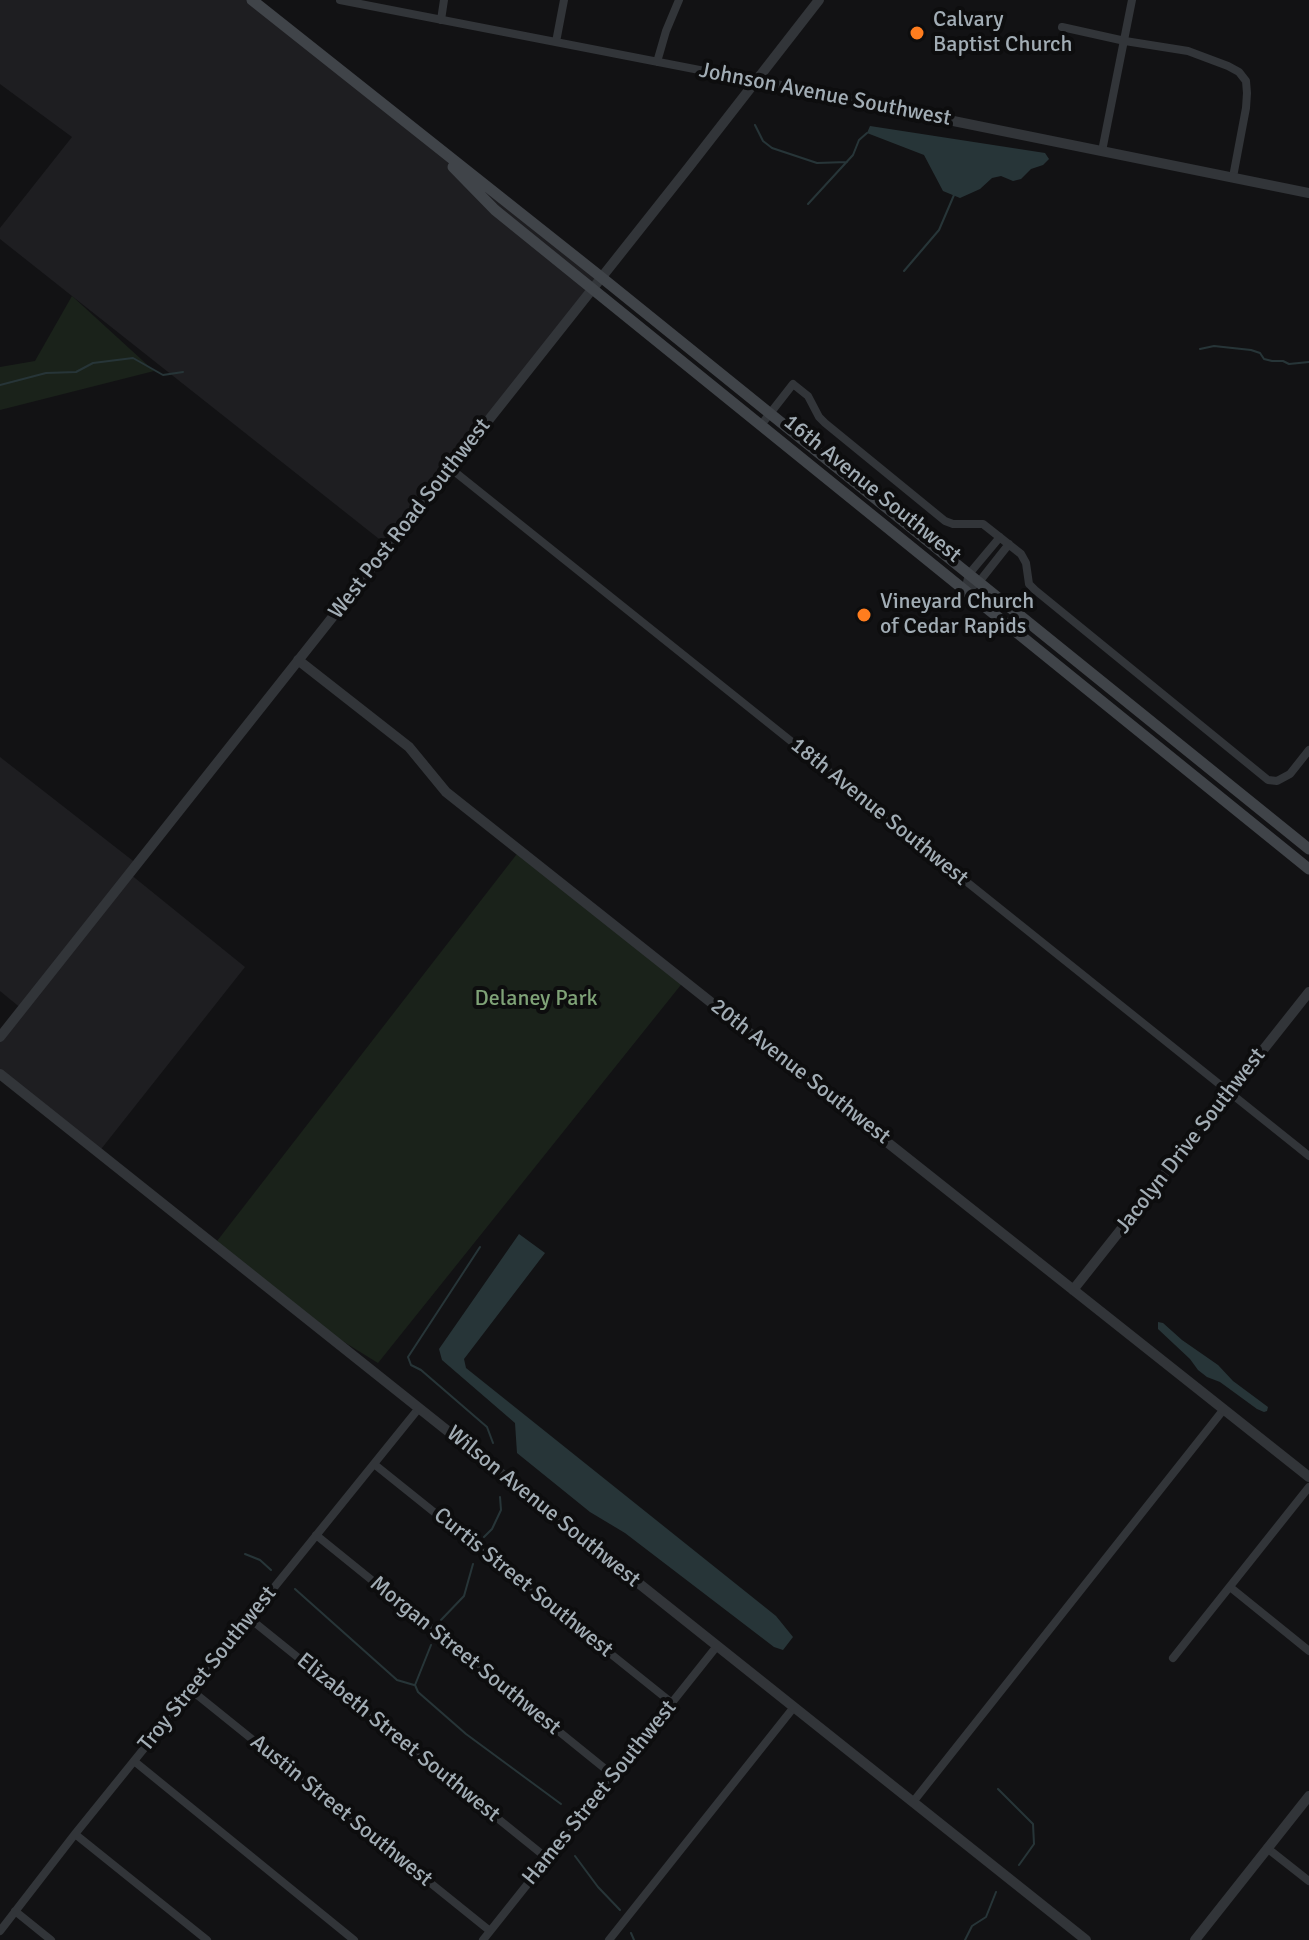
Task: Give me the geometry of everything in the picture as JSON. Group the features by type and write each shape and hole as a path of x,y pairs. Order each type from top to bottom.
{"main road":[{"name":"16th Avenue Southwest","path":"252,0 601,277 1309,849"},
{"name":"16th Avenue Southwest","path":"418,131 495,210 1309,869"}],"street":[{"name":"Johnson Avenue Southwest","path":"340,0 1309,193"},
{"path":"441,20 444,0"},
{"path":"556,42 564,0"},
{"path":"657,62 679,0"},
{"name":"West Post Road Southwest","path":"0,1037 819,0"},
{"path":"1102,151 1132,0"},
{"path":"1062,27 1188,51 1239,72 1246,81 1247,93 1233,177"},
{"path":"761,425 793,384 808,396 825,423 945,521 983,524 1021,554 1026,563 1029,584 1035,590 1268,780 1282,780 1309,750"},
{"name":"18th Avenue Southwest","path":"450,468 1309,1156"},
{"path":"965,591 1000,537"},
{"path":"974,578 1009,544"},
{"name":"20th Avenue Southwest","path":"298,660 409,747 446,792 1309,1477"},
{"name":"Jacolyn Drive Southwest","path":"1073,1290 1309,992"},
{"name":"Wilson Avenue Southwest","path":"0,1074 1086,1940"},
{"name":"Troy Street Southwest","path":"0,1931 419,1408"},
{"path":"913,1802 1224,1409"},
{"name":"Curtis Street Southwest","path":"374,1464 672,1703"},
{"path":"1173,1658 1309,1487"},
{"name":"Morgan Street Southwest","path":"316,1535 614,1776"},
{"path":"1230,1587 1309,1651"},
{"name":"Elizabeth Street Southwest","path":"249,1618 548,1859"},
{"name":"Hames Street Southwest","path":"483,1940 717,1646"},
{"name":"Austin Street Southwest","path":"191,1690 490,1931"},
{"path":"609,1940 794,1707"},
{"path":"134,1761 354,1940"},
{"path":"1195,1940 1309,1796"},
{"path":"75,1834 207,1940"},
{"path":"1267,1848 1309,1881"},
{"path":"15,1911 51,1940"}],"shaded area":[{"path":"0,0 252,0 601,277 388,546 0,239 0,228 72,137 0,84"},
{"path":"870,126 1045,153 1049,159 1021,179 992,178 980,189 960,198 943,191 924,155 867,133"},
{"path":"0,757 137,864 130,874 245,967 98,1153 0,1074 0,1037 22,1009 0,991"},
{"path":"519,1234 545,1253 464,1359 466,1368 776,1616 793,1637 783,1650 774,1647 625,1533 590,1512 517,1453 515,1423 442,1360 439,1349"},
{"path":"1158,1322 1218,1365 1233,1381 1268,1407 1267,1411 1257,1409 1198,1370 1158,1329"}],"green space":[{"path":"72,296 154,371 0,410 0,367 35,361"},
{"name":"Delaney Park","path":"520,850 684,981 378,1363 307,1319 214,1245"}],"waterway":[{"path":"755,125 763,141 772,148 817,163 847,162"},
{"path":"808,204 853,155 859,140 867,133"},
{"path":"904,271 939,230 954,195"},
{"path":"1200,349 1214,346 1251,350 1272,361 1289,364 1309,362"},
{"path":"0,385 46,373 76,372 93,363 133,358 163,375 183,372"},
{"path":"480,1247 408,1357 411,1365 421,1370 487,1427 493,1443"},
{"path":"484,1537 492,1529 501,1510 500,1497"},
{"path":"245,1554 260,1560 271,1570"},
{"path":"441,1620 464,1596 473,1564"},
{"path":"295,1589 397,1680 414,1685"},
{"path":"431,1645 415,1685 418,1692 466,1734 561,1804"},
{"path":"998,1789 1033,1824 1034,1844 1019,1865"},
{"path":"575,1856 620,1910"},
{"path":"965,1940 972,1926 986,1917 996,1892"},
{"path":"631,1933 634,1940"}],"place":[{"name":"Calvary Baptist Church","path":"917,33"},
{"name":"Vineyard Church of Cedar Rapids","path":"864,615"}]}
